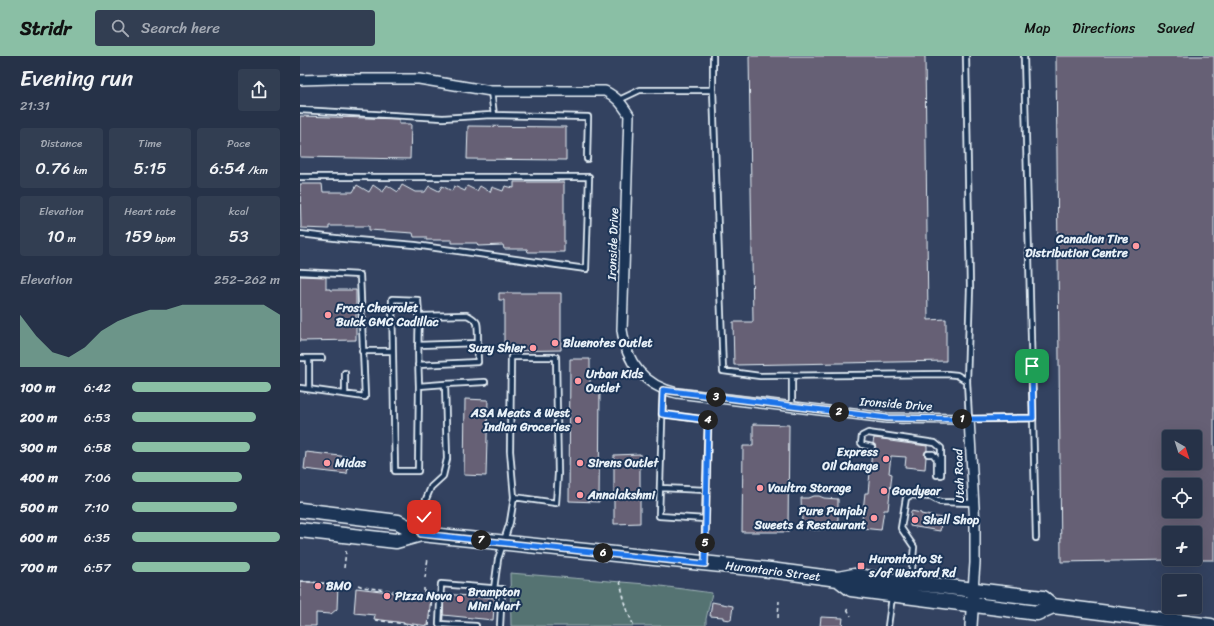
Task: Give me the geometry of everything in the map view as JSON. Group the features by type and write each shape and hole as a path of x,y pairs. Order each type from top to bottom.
{"main road":[{"name":"Hurontario Street","path":"301,509 398,522 421,534"},
{"name":"Hurontario Street","path":"300,530 396,541 421,534 838,579 854,576 1043,598 1052,606"},
{"name":"Hurontario Street","path":"838,579 850,589 893,595 1038,612 1052,606 1211,626"}],"street":[{"path":"300,80 419,79 491,91 605,91 615,96 619,100"},
{"name":"Ironside Drive","path":"619,100 629,115 622,330 624,344 637,370 663,390 887,418 969,419"},
{"name":"Utah Road","path":"969,419 975,563 971,626"}],"lane":[{"path":"713,56 723,371 760,376 947,374 957,375 967,381"},
{"path":"966,56 970,288 967,381 969,419 1033,418"},
{"path":"1024,56 1036,538"},
{"path":"619,100 640,90 713,90"},
{"path":"491,91 494,115"},
{"path":"300,110 443,118 494,115 588,117 587,159"},
{"path":"300,178 589,177 586,269 415,245 300,234"},
{"path":"300,272 360,275 364,397 300,388"},
{"path":"392,299 418,300 418,345 418,471 395,471 392,299"},
{"path":"418,365 478,362 477,322 473,318 468,315 419,316"},
{"path":"418,345 477,343"},
{"path":"362,351 393,351"},
{"path":"494,589 498,559 510,522 514,497 511,472 511,357 556,357 558,474 556,503 514,497"},
{"path":"300,358 322,358"},
{"path":"309,358 309,389"},
{"path":"345,373 345,394"},
{"path":"792,376 792,406"},
{"path":"419,386 485,382"},
{"path":"421,534 426,498 431,487 443,476 447,459 445,384"},
{"path":"663,390 659,516 705,519"},
{"path":"662,414 708,420 705,564"},
{"path":"872,447 861,443 862,436 868,433 935,443 941,448 939,475 937,459 933,454 928,454"},
{"path":"661,488 706,490"},
{"path":"911,582 914,547 901,528 906,498 911,495 932,497 940,502 973,502"},
{"path":"476,626 439,624 441,584 502,589 500,626"},
{"path":"888,626 893,595"}],"path":[{"path":"344,568 346,551"},
{"path":"425,578 428,558"},
{"path":"300,581 343,585 343,580"},
{"path":"620,581 622,593 634,626"},
{"path":"358,586 432,596 428,626"},
{"path":"424,588 424,595"},
{"path":"778,618 779,601"},
{"path":"847,609 851,616"},
{"path":"375,620 419,626"}],"green space":[{"path":"510,573 646,584 712,593 706,619 706,626 511,626"}],"building":[{"path":"749,56 925,56 928,320 946,319 946,361 734,365 733,322 753,322"},
{"name":"Canadian Tire Distribution Centre","path":"1056,56 1214,56 1214,560 1202,560 1202,526 1162,526 1162,560 1061,562"},
{"path":"300,116 399,119 399,124 411,124 410,159 300,157"},
{"path":"468,126 566,127 566,160 467,159"},
{"path":"514,182 564,182 564,252 528,252 527,249 504,249 503,245 478,246 477,243 452,243 452,240 426,240 426,237 414,237 413,233 369,230 369,226 329,226 329,229 301,228 300,184 322,184 323,192 353,192 357,185 369,192 373,185 383,192 387,185 398,192 402,185 415,192 425,192 429,186 439,191 442,186 452,191 454,186 465,191 467,186 477,191 480,186 490,192 492,187 503,191 505,186 514,188"},
{"name":"Frost Chevrolet Buick GMC Cadillac","path":"300,276 326,277 326,289 330,290 356,290 356,340 300,341"},
{"path":"499,293 561,293 561,350 504,351 504,300 499,300"},
{"path":"570,359 590,359 590,386 600,387 599,502 569,501"},
{"path":"465,399 488,400 486,476 464,475"},
{"path":"753,424 789,425 788,532 742,532 743,446 753,446"},
{"path":"874,438 927,446 927,450 924,454 926,457 925,469 905,467 906,457 891,456 889,473 892,474 888,510 884,510 881,530 861,528 865,493 868,493 872,451 876,447 873,443"},
{"name":"Midas","path":"306,452 349,457 347,474 304,469"},
{"path":"640,454 640,523 614,524 614,455"},
{"path":"813,496 838,499 838,529 814,530 800,528 802,520 801,498"},
{"path":"911,511 942,518 940,531 910,526"},
{"path":"300,581 338,585 337,609 331,614 316,613 316,626 300,626"},
{"path":"356,588 431,597 428,626 374,619 375,615 354,613"},
{"path":"444,594 495,598 493,620 443,615"},
{"path":"712,602 733,606 731,620 723,619 723,617 710,616"},
{"path":"821,617 843,618 842,626 820,626"}],"place":[{"name":"Canadian Tire Distribution Centre","path":"1136,246"},
{"name":"Frost Chevrolet Buick GMC Cadillac","path":"328,315"},
{"name":"Bluenotes Outlet","path":"555,343"},
{"name":"Suzy Shier","path":"533,348"},
{"name":"Urban Kids Outlet","path":"578,381"},
{"name":"ASA Meats & West Indian Groceries","path":"578,420"},
{"name":"Express Oil Change","path":"886,459"},
{"name":"Midas","path":"327,463"},
{"name":"Sirens Outlet","path":"580,463"},
{"name":"Vaultra Storage","path":"760,488"},
{"name":"Goodyear","path":"884,491"},
{"name":"Annalakshmi","path":"580,495"},
{"name":"Pure Punjabi Sweets & Restaurant","path":"874,518"},
{"name":"Shell Shop","path":"915,520"},
{"name":"Hurontario St s/of Wexford Rd","path":"861,566"},
{"name":"BMO","path":"318,586"},
{"name":"Pizza Nova","path":"387,596"},
{"name":"Brampton Mini Mart","path":"460,599"}],"route":[{"path":"424,517 421,534 705,564 708,420 662,414 663,390 677,393 900,419 1033,418 1032,366"}]}
